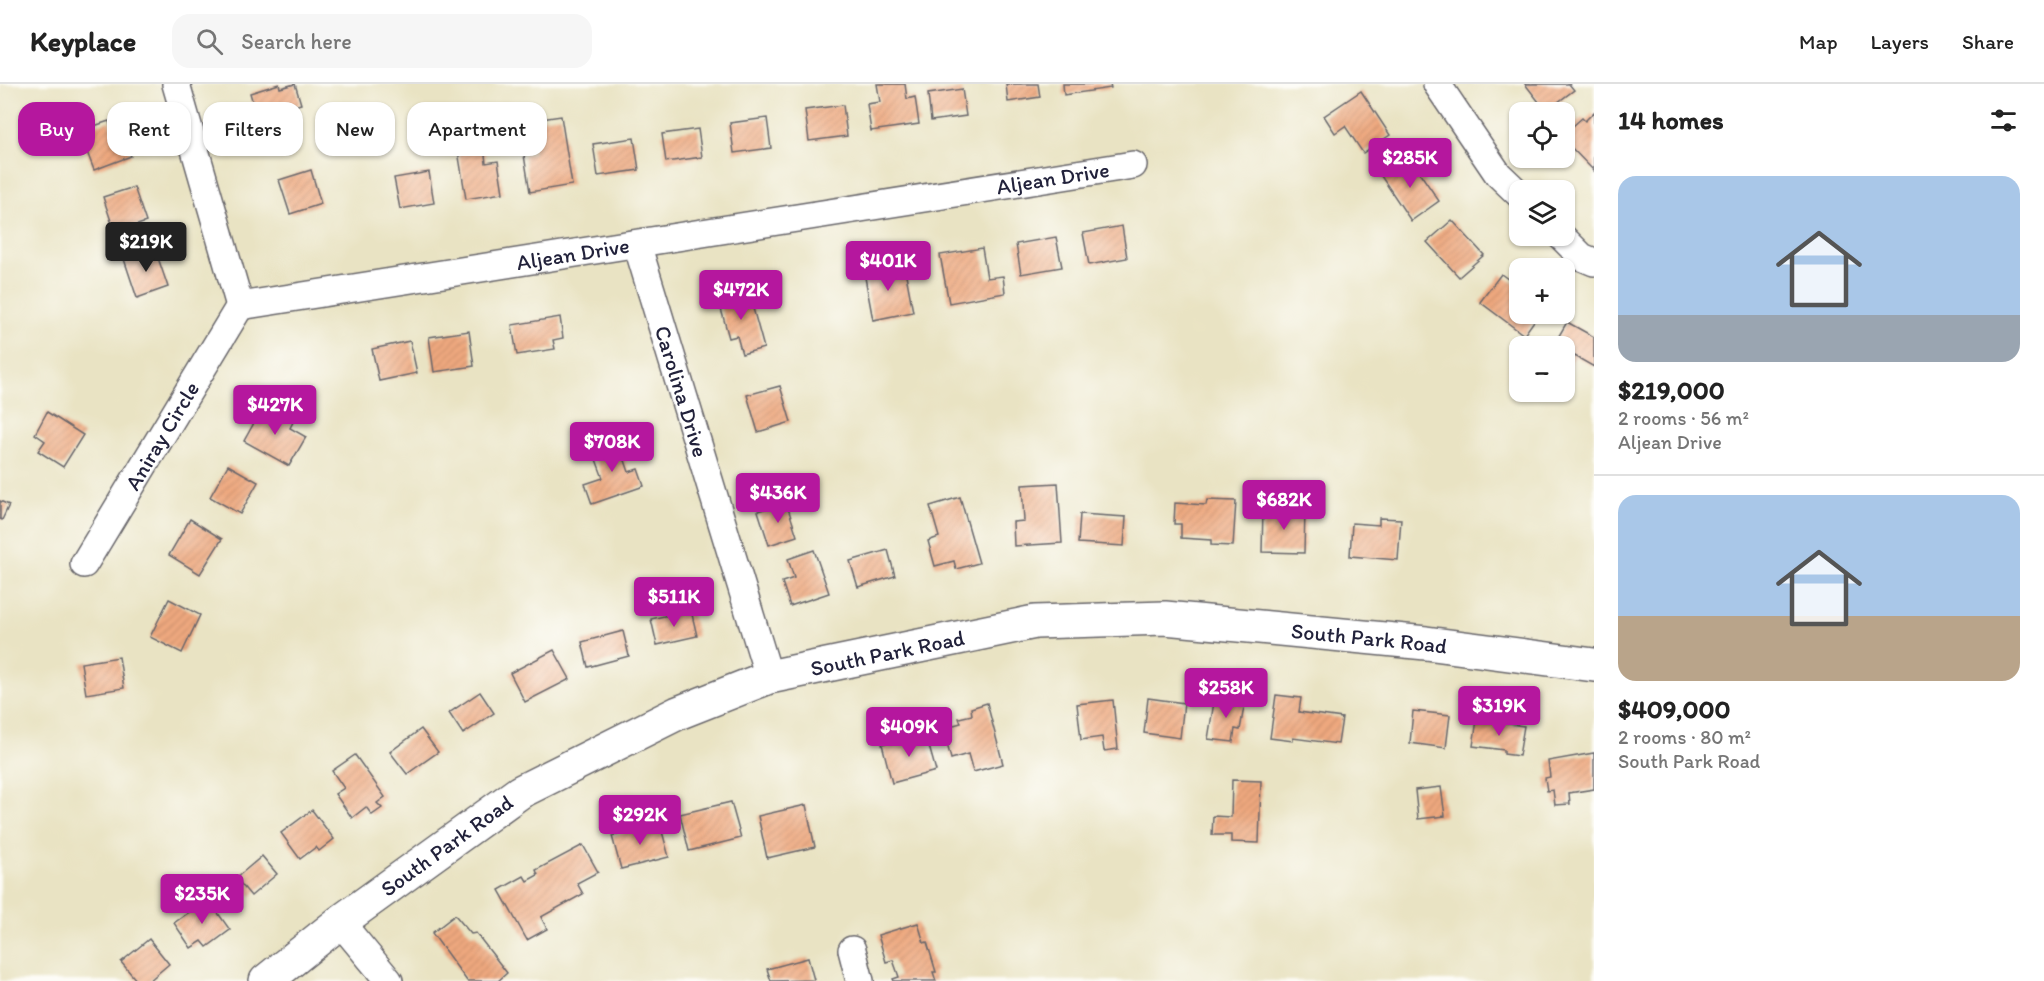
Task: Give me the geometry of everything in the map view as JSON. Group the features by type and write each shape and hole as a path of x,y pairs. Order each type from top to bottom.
{"main road":[{"name":"South Park Road","path":"266,981 340,922 520,792 678,713 769,677 1035,622 1165,618 1426,642 1594,665"}],"street":[{"path":"176,84 240,306"},
{"path":"1437,84 1498,174 1509,184"},
{"name":"Aljean Drive","path":"240,306 1133,165"},
{"name":"Carolina Drive","path":"637,244 769,677"},
{"path":"1571,246 1582,257 1594,262"},
{"name":"Aniray Circle","path":"84,564 240,306"},
{"path":"340,922 389,981"},
{"path":"852,950 860,981"}],"building":[{"path":"279,84 280,88 295,84 300,102 253,102 250,93"},
{"path":"877,84 905,84 907,99 915,97 919,124 871,131 867,104 880,102"},
{"path":"1006,84 1038,84 1040,97 1008,102"},
{"path":"1063,84 1110,84 1111,88 1064,95"},
{"path":"1525,84 1569,84 1574,90 1558,102 1539,102"},
{"path":"962,89 966,116 931,121 928,94"},
{"path":"1361,91 1390,135 1363,153 1345,126 1335,133 1324,116"},
{"path":"843,105 847,136 809,141 805,110"},
{"path":"1594,112 1594,171 1575,151 1575,124 1582,118 1585,121"},
{"path":"561,116 572,185 530,192 524,156 547,156 547,118"},
{"path":"767,118 771,148 734,153 730,123"},
{"path":"107,122 107,156 131,156 94,170 89,156 95,156 95,126"},
{"path":"698,129 702,157 666,162 662,134"},
{"path":"634,138 639,170 598,176 593,144"},
{"path":"459,156 485,156 486,163 498,161 503,193 466,199"},
{"path":"1409,157 1439,201 1411,221 1381,176"},
{"path":"311,170 321,204 290,214 279,180"},
{"path":"429,172 434,203 400,209 394,178"},
{"path":"134,187 146,222 115,233 103,197"},
{"path":"1452,220 1484,255 1459,277 1427,242"},
{"path":"1122,226 1127,258 1089,265 1083,233"},
{"path":"1056,237 1062,267 1021,274 1016,244"},
{"path":"982,248 987,278 1003,276 1005,293 949,303 940,255"},
{"path":"155,249 168,287 137,298 124,259"},
{"path":"904,264 913,312 873,320 864,272"},
{"path":"1501,274 1509,280 1509,324 1480,302"},
{"path":"748,290 764,348 742,354 737,336 729,338 718,298"},
{"path":"560,317 563,338 553,340 555,349 517,355 512,325"},
{"path":"1509,324 1532,324 1524,335"},
{"path":"1566,324 1571,324 1594,337 1594,367 1575,356 1575,336 1559,336"},
{"path":"469,331 474,366 434,372 429,337"},
{"path":"410,341 417,373 379,381 372,349"},
{"path":"780,386 791,422 758,432 747,395"},
{"path":"264,405 294,420 290,428 306,437 289,466 244,441"},
{"path":"47,412 83,435 63,467 38,451 45,441 35,434"},
{"path":"617,437 629,472 638,469 644,486 592,504 585,484 603,478 591,446"},
{"path":"228,465 258,482 240,514 210,497"},
{"path":"1058,483 1062,543 1014,546 1013,522 1024,521 1022,485"},
{"path":"960,497 979,563 956,569 954,561 935,566 928,541 939,537 930,506"},
{"path":"1207,500 1236,501 1233,546 1211,545 1211,540 1181,538 1181,524 1174,524 1175,503 1206,505"},
{"path":"0,501 9,505 2,520 0,519"},
{"path":"786,502 797,536 769,545 758,511"},
{"path":"1263,509 1305,509 1304,553 1262,552"},
{"path":"1080,514 1126,517 1124,546 1078,543"},
{"path":"1379,518 1401,519 1398,560 1350,556 1352,523 1379,525"},
{"path":"190,519 222,539 200,574 169,555"},
{"path":"814,550 829,593 790,606 782,582 794,578 788,559"},
{"path":"888,550 895,576 858,587 850,561"},
{"path":"169,599 200,615 182,653 150,637"},
{"path":"691,610 697,636 657,645 651,619"},
{"path":"623,631 629,656 588,667 582,642"},
{"path":"554,650 570,679 525,702 510,673"},
{"path":"119,657 124,688 86,694 81,663"},
{"path":"480,692 494,713 463,734 449,713"},
{"path":"1276,695 1301,698 1299,712 1342,718 1338,744 1293,738 1293,741 1270,738"},
{"path":"1215,696 1245,701 1240,730 1235,729 1233,742 1208,739"},
{"path":"1148,698 1184,703 1180,738 1144,733"},
{"path":"1113,700 1118,749 1104,751 1102,737 1081,740 1077,704"},
{"path":"987,703 1003,764 973,772 968,754 951,759 943,728 961,723 959,718 972,715 971,708"},
{"path":"1413,711 1450,715 1446,748 1410,743"},
{"path":"1477,720 1524,726 1519,756 1504,754 1504,750 1473,746"},
{"path":"421,729 438,752 407,774 390,752"},
{"path":"925,732 936,771 892,783 882,744"},
{"path":"1594,753 1594,789 1569,793 1570,804 1555,805 1553,790 1547,791 1545,778 1550,777 1548,761"},
{"path":"355,755 385,797 377,803 382,808 372,815 366,807 352,818 335,794 344,788 332,771"},
{"path":"1232,780 1261,781 1259,843 1231,842 1231,835 1212,835 1213,816 1231,817"},
{"path":"1441,787 1445,816 1418,819 1415,790"},
{"path":"731,802 741,838 689,851 680,814"},
{"path":"806,805 815,847 767,858 758,816"},
{"path":"312,810 334,839 319,851 316,847 300,859 281,833"},
{"path":"660,824 669,857 621,869 612,836"},
{"path":"583,845 598,872 577,883 583,894 541,917 547,929 527,940 499,890 524,876 527,881 538,875 536,870"},
{"path":"262,856 277,874 251,896 236,878"},
{"path":"208,899 230,930 207,947 202,941 191,948 174,923"},
{"path":"455,915 471,934 476,933 507,973 498,981 467,981 432,933"},
{"path":"918,923 924,943 927,942 936,972 933,972 936,981 894,981 893,979 899,977 893,960 886,962 878,935"},
{"path":"149,939 169,964 149,981 137,981 121,962"},
{"path":"808,958 814,980 771,981 767,969"}]}
